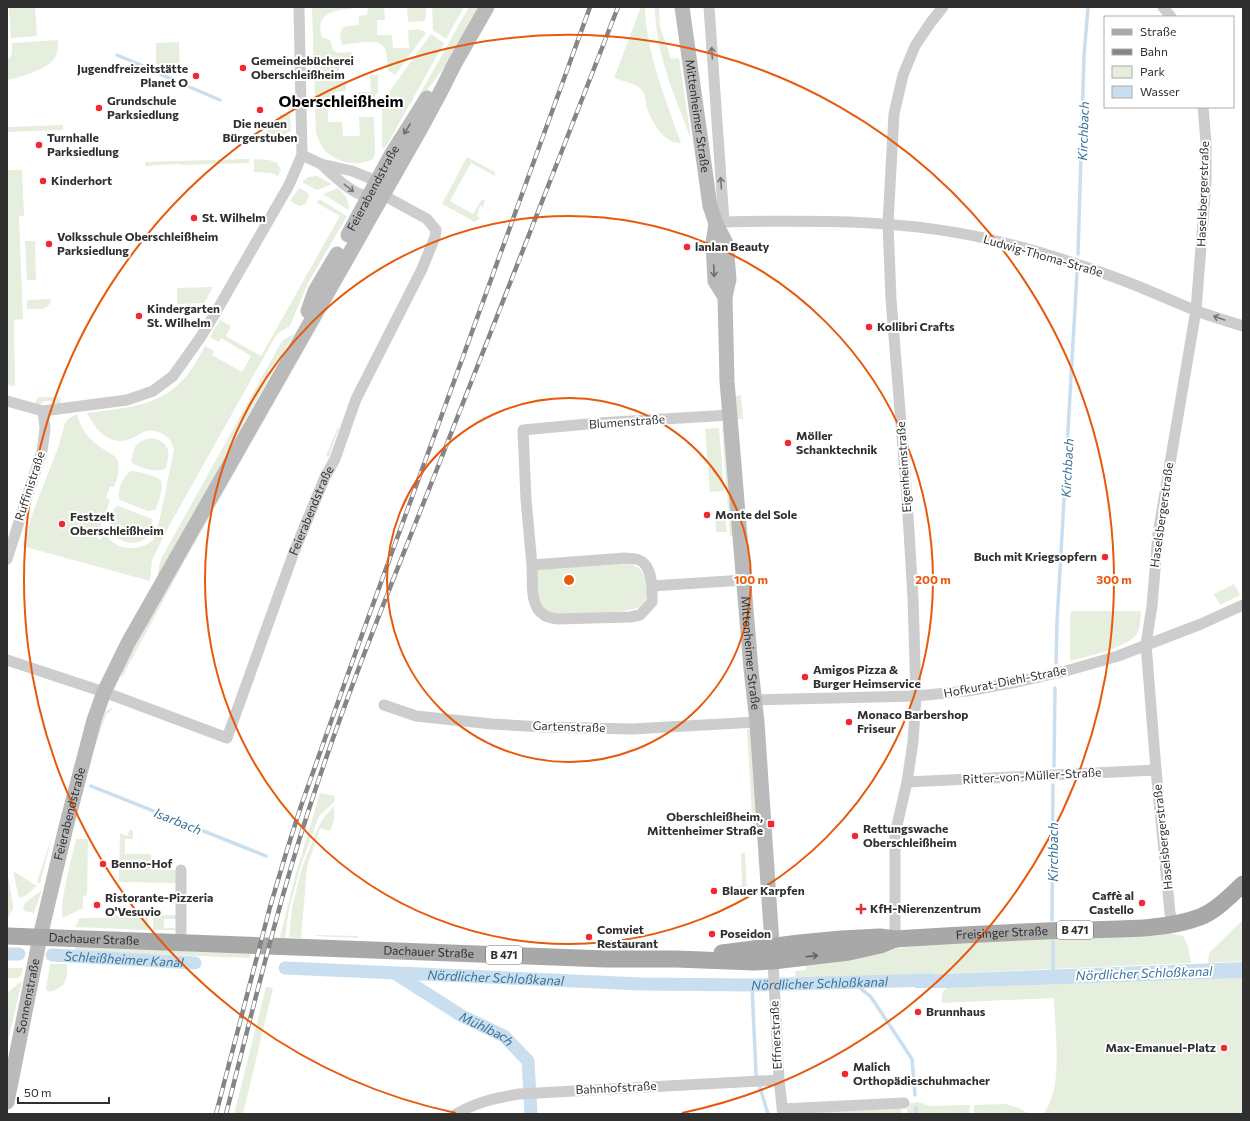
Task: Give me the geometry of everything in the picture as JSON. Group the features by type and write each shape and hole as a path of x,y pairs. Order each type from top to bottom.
{"main road":[{"name":"Feierabendstraße","path":"40,937 66,827 94,720 104,692 128,643 296,344 315,291 376,191 441,91 487,7"},
{"name":"Mittenheimer Straße","path":"682,7 710,206 720,223 713,243 715,281 725,297 727,382 757,722 773,961"},
{"name":"Freisinger Straße","path":"773,961 813,942 880,936 895,939 1136,928 1173,924 1201,916 1231,896 1243,884"},
{"name":"Dachauer Straße","path":"7,936 606,959 773,961"},
{"name":"Sonnenstraße","path":"7,1102 40,937"}],"street":[{"path":"7,401 43,412 127,400 153,391 173,376 200,338 220,305 289,185 302,155 299,7"},
{"name":"Mittenheimer Straße","path":"709,7 720,223"},
{"name":"Eigenheimstraße","path":"895,939 895,834 907,782 913,742 916,696 913,598 891,299 888,223 894,114 903,75 915,46 943,7"},
{"path":"1163,7 1170,16"},
{"name":"Haselsbergerstraße","path":"1173,924 1170,913 1156,770 1146,644 1152,606 1159,526 1196,310 1206,183 1206,142 1203,108"},
{"path":"302,155 321,164 352,171 376,191"},
{"path":"321,164 356,193 376,191"},
{"name":"Feierabendstraße","path":"104,692 227,738 294,552 325,477 335,459 356,399 420,272 435,237 436,230 427,219 376,191"},
{"name":"Ludwig-Thoma-Straße","path":"720,223 798,221 888,223 936,229 1000,242 1066,260 1123,280 1196,310 1243,326"},
{"name":"Ruffinistraße","path":"7,559 42,451 45,429 43,412"},
{"name":"Blumenstraße","path":"532,565 625,558 639,560 646,565 650,574 652,602 640,614 630,617 557,619 546,616 539,611 534,600 519,430 598,423 730,415"},
{"path":"652,586 744,580"},
{"name":"Hofkurat-Diehl-Straße","path":"755,700 916,696 967,690 1042,676 1089,665 1214,619 1243,604"},
{"path":"7,660 104,692"},
{"name":"Gartenstraße","path":"384,705 416,716 492,724 543,727 632,729 757,722"},
{"name":"Ritter-von-Müller-Straße","path":"907,782 1156,770"},
{"path":"180,870 181,942"},
{"name":"Effnerstraße","path":"773,961 779,1080 783,1111 904,1104"},
{"name":"Bahnhofstraße","path":"456,1114 471,1106 491,1099 519,1094 779,1080"}],"green space":[{"path":"35,7 37,36 11,38 9,8"},
{"path":"312,7 356,7 335,11 329,14 324,17 320,28 322,37 330,40 333,50 338,53 352,52 353,62 339,63 339,78 346,78 346,91 335,92 336,108 328,108 328,122 342,122 343,136 360,136 359,117 374,117 375,153 373,159 366,162 344,162 331,156 321,145 316,133"},
{"path":"368,7 384,7 385,20 377,20 377,35 392,35 393,48 409,48 408,30 420,29 426,33 395,75 388,70 386,52 381,44 371,42 342,45 340,34 343,27 359,25 359,16 367,15"},
{"path":"407,7 426,7 426,16 424,21 408,22"},
{"path":"432,7 464,7 446,39 433,30"},
{"path":"469,7 479,7 449,61 422,97 390,147"},
{"path":"641,7 645,7 646,25 653,59 663,93 681,143 669,140 655,125 646,106 642,90 633,84 614,78"},
{"path":"655,7 659,7 660,27 671,59 679,58 691,139 662,58 658,41"},
{"path":"431,34 444,43 384,148 382,147 382,102"},
{"path":"58,40 56,54 50,63 32,72 7,80 7,61 12,54 12,43"},
{"path":"179,42 180,75 156,63 156,43"},
{"path":"370,75 378,75 378,92 375,96 377,108 358,109 358,92 371,92"},
{"path":"280,114 290,114 291,131 270,144 254,138 280,124"},
{"path":"63,125 63,130 7,132 7,127"},
{"path":"7,155 8,170 22,170 24,216 19,216 23,319 14,320 15,386 7,385"},
{"path":"467,157 495,172 495,176 471,163 450,201 473,214 482,199 485,201 483,207 480,206 477,216 480,218 475,222 442,204"},
{"path":"249,159 249,163 145,166 145,162"},
{"path":"254,159 269,160 277,163 281,170 278,176 271,173 254,172"},
{"path":"317,176 332,184 317,190 302,182 308,177"},
{"path":"299,188 307,192 309,195 306,204 300,206 290,201"},
{"path":"338,188 346,198 349,210 323,194"},
{"path":"319,199 347,216 308,283 290,326 278,333 274,339 169,526 152,560 150,581 22,546 33,512 58,448 65,423 68,419 77,414 81,426 87,435 95,443 115,457 118,463 119,470 114,487 110,487 106,498 110,500 97,538 101,540 105,530 108,537 113,542 126,548 140,547 153,540 160,518 174,450 171,442 165,435 157,431 145,432 123,441 110,439 94,425 87,413 133,406 159,398 172,390 183,380 193,367 205,346 214,351 212,355 242,372 251,356 221,338 219,342 210,337 220,320 231,326 226,336 261,356 340,216 317,203"},
{"path":"368,230 371,232 184,562 121,679 122,671 164,592"},
{"path":"25,241 35,241 36,280 27,280"},
{"path":"213,287 204,303 177,304 177,288"},
{"path":"51,299 50,304 43,309 27,309 27,300"},
{"path":"294,334 158,576 161,559 278,348 283,340"},
{"path":"741,395 743,419 737,419 734,399 736,396"},
{"path":"38,397 60,397 61,404 54,404 53,401 44,401 41,404 35,404"},
{"path":"338,427 339,428 329,457 326,456"},
{"path":"719,428 724,491 710,492 705,429"},
{"path":"722,428 725,428 733,535 730,536"},
{"path":"152,438 166,445 168,449 166,468 162,470 149,470 132,463 134,449 137,444"},
{"path":"131,471 152,476 161,481 161,491 155,510 148,511 120,500 119,493 121,484"},
{"path":"118,506 152,519 151,531 146,538 140,542 125,542 113,533 110,526 110,518 112,511"},
{"path":"725,517 727,532 716,532 715,518"},
{"path":"619,563 631,564 641,570 644,575 647,593 646,598 639,607 623,611 560,615 548,612 539,602 537,590 538,570"},
{"path":"1234,584 1240,595 1220,605 1214,594"},
{"path":"1072,611 1141,611 1139,630 1131,640 1124,644 1070,661 1070,615"},
{"path":"114,707 106,715 89,763 103,717 106,711"},
{"path":"747,729 751,729 758,830 753,830"},
{"path":"320,793 335,796 334,802 319,816 301,865 289,909 285,938 280,937 296,873"},
{"path":"334,806 334,820 330,831 320,828 307,867 301,938 289,937 292,908 302,867 322,820"},
{"path":"130,829 133,831 133,839 125,839 125,854 151,854 151,869 177,870 177,883 119,882 120,833 127,836"},
{"path":"52,836 40,884 37,882"},
{"path":"76,839 88,839 87,895 83,896 83,908 63,918 62,903"},
{"path":"741,853 745,853 747,896 738,896 738,886 742,886"},
{"path":"7,871 13,909 7,919"},
{"path":"13,871 37,886 25,896 19,898"},
{"path":"42,890 34,913 25,911 23,909 25,903"},
{"path":"106,915 148,915 148,930 75,927 79,919 106,918"},
{"path":"153,915 176,915 176,919 164,919 164,928 176,928 176,930 153,930"},
{"path":"1243,920 1243,961 1208,963 1209,953"},
{"path":"1169,933 1183,936 1188,946 1191,963 915,975 915,981 796,983 795,971 806,970 805,962 892,949 945,943"},
{"path":"316,936 358,936 358,938"},
{"path":"75,945 251,951 250,958 75,951"},
{"path":"50,964 67,964 67,972 65,982 61,987 53,991 47,991 46,989"},
{"path":"7,968 23,968 22,974 18,978 7,978"},
{"path":"1243,978 1243,1114 1043,1114 1051,1100 1056,1077 1057,1050 1054,998 942,1003 943,992 947,988"},
{"path":"22,981 7,1045 7,993"},
{"path":"266,987 273,988 243,1114 234,1114"},
{"path":"918,1102 930,1106 970,1105 969,1114 907,1114 907,1109 910,1103"},
{"path":"1005,1104 1019,1108 1029,1114 974,1114 974,1105"},
{"path":"901,1109 902,1114 792,1113"}],"water":[{"path":"1243,962 1243,978 915,988 914,975"}],"waterway":[{"name":"Kirchbach","path":"1078,254 1084,56 1088,7"},
{"path":"117,55 150,69"},
{"path":"150,70 220,100"},
{"name":"Kirchbach","path":"1056,663 1057,622 1077,273"},
{"name":"Kirchbach","path":"1054,766 1055,688"},
{"name":"Kirchbach","path":"1052,920 1053,785"},
{"name":"Isarbach","path":"91,786 266,856"},
{"name":"Kirchbach","path":"1053,942 1053,973"},
{"name":"Schleißheimer Kanal","path":"7,954 19,954"},
{"name":"Schleißheimer Kanal","path":"52,955 195,963"},
{"name":"Nördlicher Schloßkanal","path":"285,968 641,984 752,985 931,980"},
{"name":"Mühlbach","path":"396,974 462,1016 504,1036 528,1061 531,1114"},
{"path":"854,983 871,997 912,1059 915,1095"},
{"path":"752,985 756,1074 768,1114"},
{"path":"916,1108 917,1114"}],"railway":[{"path":"216,1114 270,907 301,806 590,7"},
{"path":"226,1114 285,887 324,765 376,623 618,7"}],"place":[{"name":"Gemeindebücherei Oberschleißheim","path":"243,68"},
{"name":"Jugendfreizeitstätte Planet O","path":"196,76"},
{"name":"Grundschule Parksiedlung","path":"99,108"},
{"name":"Die neuen Bürgerstuben","path":"260,110"},
{"name":"Turnhalle Parksiedlung","path":"39,145"},
{"name":"Kinderhort","path":"43,181"},
{"name":"St. Wilhelm","path":"194,218"},
{"name":"Volksschule Oberschleißheim Parksiedlung","path":"49,244"},
{"name":"lanlan Beauty","path":"687,247"},
{"name":"Kindergarten St. Wilhelm","path":"139,316"},
{"name":"Kollibri Crafts","path":"869,327"},
{"name":"Möller Schanktechnik","path":"788,443"},
{"name":"Monte del Sole","path":"707,515"},
{"name":"Festzelt Oberschleißheim","path":"62,524"},
{"name":"Buch mit Kriegsopfern","path":"1105,557"},
{"name":"Amigos Pizza & Burger Heimservice","path":"805,677"},
{"name":"Monaco Barbershop Friseur","path":"849,722"},
{"name":"Oberschleißheim, Mittenheimer Straße","path":"771,824"},
{"name":"Rettungswache Oberschleißheim","path":"855,836"},
{"name":"Benno-Hof","path":"103,864"},
{"name":"Blauer Karpfen","path":"714,891"},
{"name":"Caffè al Castello","path":"1142,903"},
{"name":"Ristorante-Pizzeria O'Vesuvio","path":"97,905"},
{"name":"KfH-Nierenzentrum","path":"861,909"},
{"name":"Poseidon","path":"712,934"},
{"name":"Comviet Restaurant","path":"589,937"},
{"name":"Brunnhaus","path":"918,1012"},
{"name":"Max-Emanuel-Platz","path":"1224,1048"},
{"name":"Malich Orthopädieschuhmacher","path":"845,1074"}],"district":[{"name":"Oberschleißheim","path":"341,101"}]}
